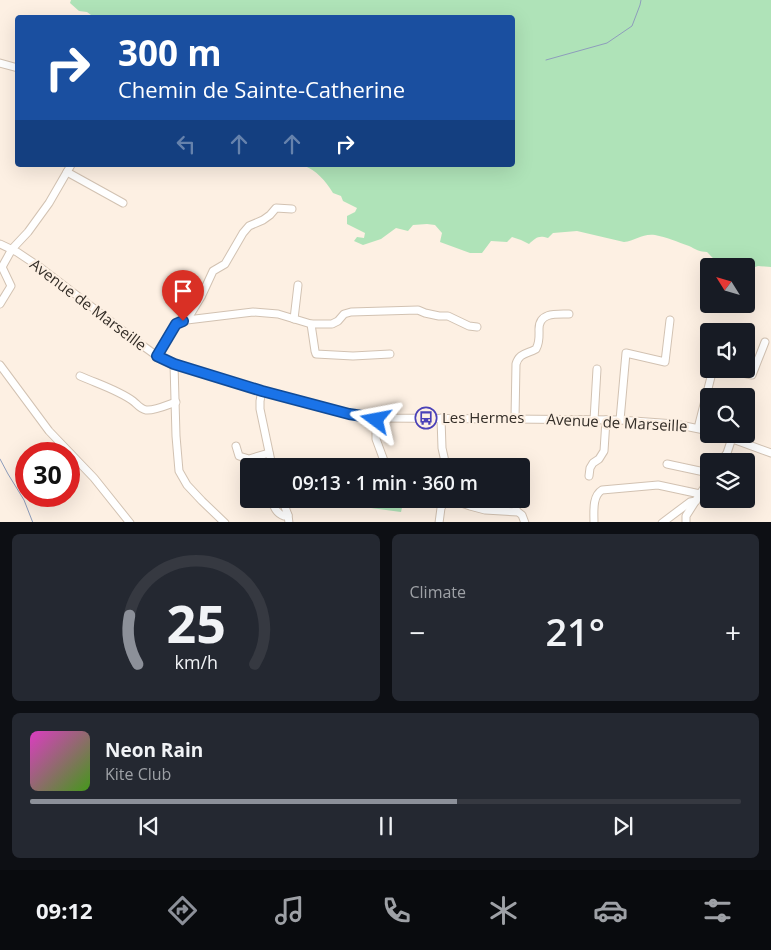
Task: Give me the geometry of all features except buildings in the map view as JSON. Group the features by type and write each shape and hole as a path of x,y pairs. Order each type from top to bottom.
{"street":[{"path":"0,63 15,67"},
{"path":"0,304 11,286 2,268 12,249 39,218 70,167"},
{"path":"67,172 123,203"},
{"path":"187,320 201,297 213,271 225,264 249,226 263,220 276,208 292,209"},
{"name":"Avenue de Marseille","path":"0,244 12,249 41,268 157,356 174,364 262,391 349,414 376,418 620,420 675,424 698,428"},
{"path":"294,319 298,285"},
{"path":"157,356 176,324 187,320 253,312 278,314 311,324 332,324 338,321 344,314 351,312 418,310 439,316 448,316 469,326 477,327"},
{"path":"516,418 517,359 521,355 536,349 540,335 540,321 543,318 551,314 569,314"},
{"path":"620,420 626,354 665,362 670,320"},
{"path":"311,324 316,354 353,356 390,354"},
{"path":"755,367 765,342"},
{"path":"174,364 179,471 187,485 225,522"},
{"path":"0,365 49,431 94,478 130,522"},
{"path":"594,420 598,369"},
{"path":"80,376 114,391 145,410 176,402"},
{"path":"698,428 711,378"},
{"path":"262,391 260,409 270,458"},
{"path":"376,418 376,439 383,458"},
{"path":"441,418 444,458"},
{"path":"589,476 590,468 604,451 606,420"},
{"path":"745,443 771,453"},
{"path":"236,446 238,456 249,459 269,453"},
{"path":"667,464 700,471"},
{"path":"594,522 595,499 598,492 602,490 658,485 700,494 686,516 686,522"},
{"path":"662,522 690,502 696,501"},
{"path":"274,508 280,515 290,520"},
{"path":"286,508 290,520"},
{"path":"438,522 441,508"},
{"path":"477,508 516,511 522,515 525,522"}],"green space":[{"path":"71,0 771,0 771,267 755,267 755,258 713,258 707,252 668,238 651,235 624,242 577,231 553,233 548,238 537,238 529,244 512,237 507,242 491,241 482,253 470,253 440,242 442,233 435,225 427,224 413,225 408,231 396,228 381,239 363,245 354,241 357,237 364,238 365,233 347,224 347,216 355,212 357,208 343,201 341,196 333,193 320,176 307,167 515,167 515,15 91,15 87,12 79,11 70,3"},
{"path":"371,508 402,508 401,512"}],"waterway":[{"path":"546,60 607,43 632,26 641,0"},
{"path":"0,459 24,500 33,522"}],"place":[{"name":"Les Hermes","path":"426,418"}],"route":[{"path":"183,321 176,324 157,356 174,364 251,388 349,414 376,418 376,420"}]}
